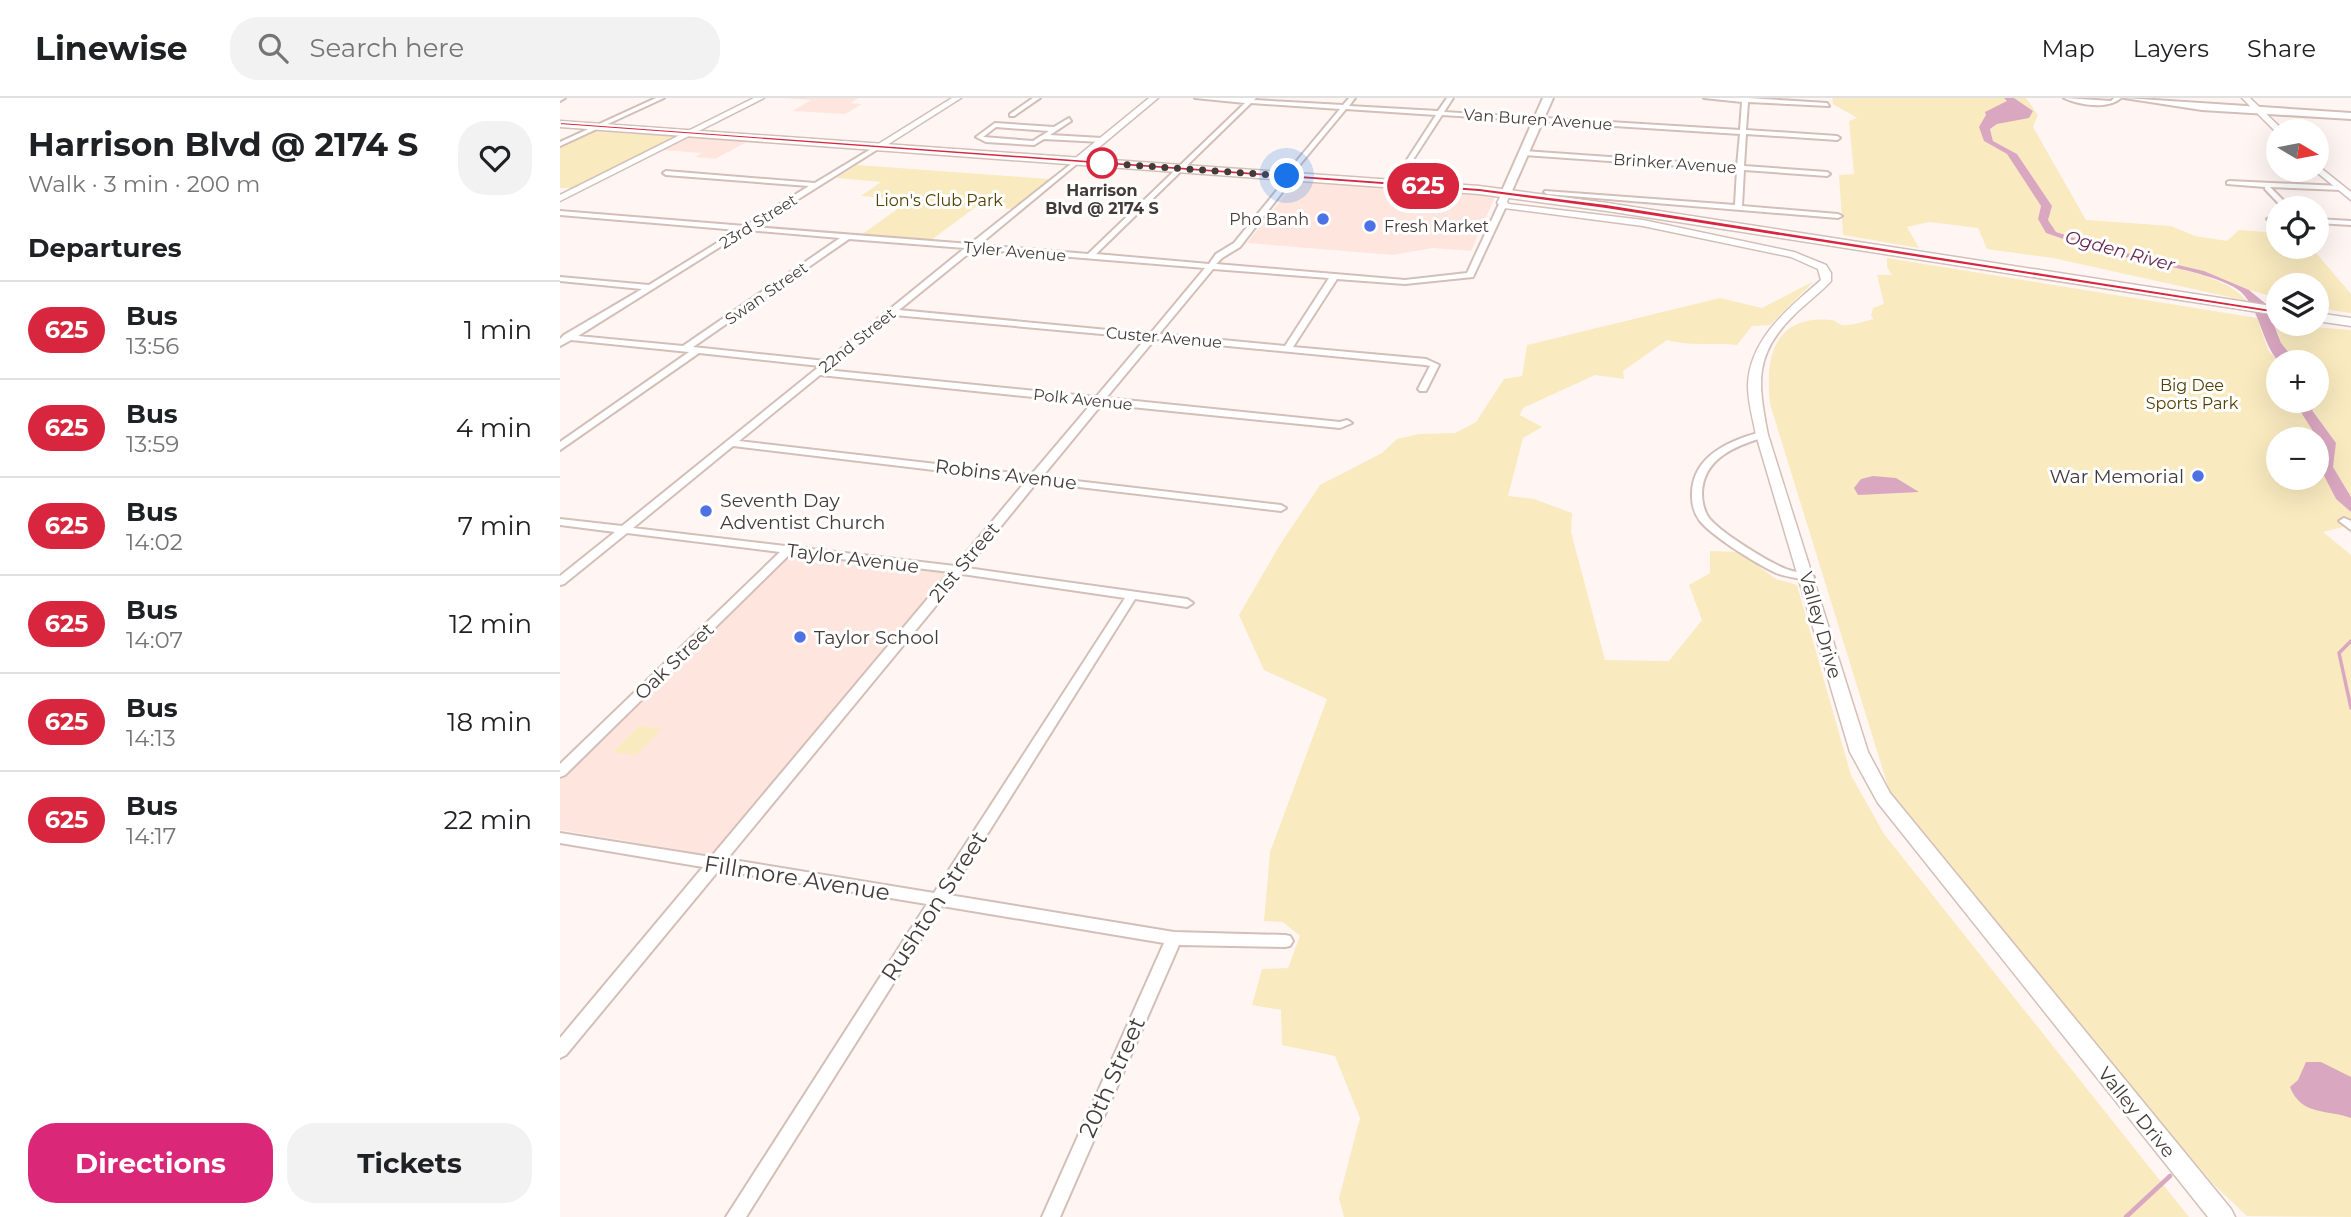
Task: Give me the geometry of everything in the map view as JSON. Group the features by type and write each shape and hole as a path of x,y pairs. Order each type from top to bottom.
{"main road":[{"path":"1504,199 1548,98"},
{"path":"2129,98 2259,111 2351,116"},
{"path":"560,124 1395,183 2266,309"},
{"path":"2329,319 2351,322"}],"street":[{"path":"560,144 661,98"},
{"path":"560,198 760,98"},
{"name":"23rd Street","path":"560,343 565,337 957,98"},
{"path":"1012,116 1037,98"},
{"name":"22nd Street","path":"560,582 1154,98"},
{"name":"Van Buren Avenue","path":"1198,98 1837,138"},
{"name":"21st Street","path":"560,1050 1219,256 1237,245 1352,98"},
{"path":"1395,183 1450,98"},
{"path":"1707,98 1827,105"},
{"path":"2067,98 2112,103 2118,98"},
{"path":"2246,98 2267,119"},
{"path":"1738,208 1745,99"},
{"path":"1089,257 1251,100"},
{"path":"1053,129 995,125 979,137 986,140 1029,143 1044,137 1069,120"},
{"path":"1044,137 1102,140"},
{"name":"Brinker Avenue","path":"1523,153 1828,174"},
{"path":"666,173 816,185"},
{"path":"2329,178 2347,192"},
{"path":"2229,183 2347,192"},
{"path":"2267,188 2275,196"},
{"path":"1547,192 1838,216"},
{"name":"Tyler Avenue","path":"560,213 1405,282 1469,275 1504,199"},
{"name":"Valley Drive","path":"1504,199 1643,223 1794,255 1822,267 1826,273 1826,281 1774,329 1761,350 1754,383 1762,435 1808,577 1859,752 1884,798 2223,1217"},
{"path":"2329,222 2351,223"},
{"name":"Swan Street","path":"684,349 847,237"},
{"path":"1287,349 1334,277"},
{"path":"560,279 651,287"},
{"name":"Custer Avenue","path":"892,312 1435,365"},
{"path":"565,337 828,364"},
{"path":"560,447 696,351"},
{"path":"1423,389 1435,365"},
{"name":"Polk Avenue","path":"818,372 1340,425 1348,423"},
{"path":"1762,435 1741,440 1711,458 1702,468 1698,480 1696,507 1707,523 1783,572 1808,577"},
{"name":"Robins Avenue","path":"731,443 1281,508"},
{"name":"Taylor Avenue","path":"560,522 958,570 1187,603"},
{"name":"Oak Street","path":"560,772 788,550"},
{"name":"Rushton Street","path":"736,1217 1132,595"},
{"name":"Fillmore Avenue","path":"560,838 1174,938 1285,941"},
{"name":"20th Street","path":"1051,1217 1174,938"}],"shaded area":[{"path":"782,98 859,98 850,103 862,104 845,114 792,111 811,100"},
{"path":"2004,98 2014,98 2033,111 2029,118 1997,124 1990,129 1993,141 2017,154 2052,206 2048,220 2056,232 2109,249 2204,271 2249,290 2266,304 2266,336 2278,336 2287,350 2271,350 2248,300 2230,285 2198,273 2108,253 2046,233 2038,219 2041,206 2007,154 1984,141 1979,127 1985,112 2007,101"},
{"path":"689,138 747,142 715,159 695,157 701,153 663,150"},
{"path":"1296,181 1495,197 1471,251 1433,248 1393,255 1247,243"},
{"path":"2301,413 2314,413 2324,427 2310,427"},
{"path":"2329,433 2336,443 2333,467 2351,497 2351,512 2336,499 2329,485"},
{"path":"1873,476 1896,478 1919,492 1858,495 1854,488 1861,479"},
{"path":"790,554 948,573 711,855 560,830 560,780"},
{"path":"2306,1062 2321,1062 2351,1077 2351,1118 2308,1107 2295,1096 2290,1087 2298,1080"}],"green space":[{"path":"1832,98 2004,98 2021,111 2018,116 1984,120 1984,141 2007,154 2041,206 2038,219 2046,233 2101,251 2203,276 2236,291 2247,301 2053,258 1987,249 1978,228 1929,222 1907,227 1919,248 1843,235 1839,175 1854,174 1849,121 1857,118 1833,104"},
{"path":"2014,98 2026,98 2038,115 2033,127 2086,220 2171,226 2195,236 2227,241 2239,230 2266,232 2266,259 2321,259 2351,294 2351,313 2329,310 2329,273 2266,273 2266,295 2204,271 2109,249 2056,232 2047,220 2052,206 2017,154 1993,141 1990,129 2033,111"},
{"path":"595,131 676,137 571,188 560,188 560,147"},
{"name":"Lion's Club Park","path":"857,165 1049,179 1013,209 977,206 930,241 861,235 910,200 861,196 881,182 836,178"},
{"name":"Big Dee Sports Park","path":"1887,258 2257,318 2268,350 2266,413 2301,413 2310,427 2266,427 2266,490 2329,490 2329,485 2336,499 2351,512 2351,525 2323,532 2351,555 2351,1217 2247,1216 2213,1184 1951,875 1890,793 1770,404 1769,387 1769,370 1777,342 1797,324 1812,320 1832,320 1846,325 1874,319 1871,316 1873,308 1884,304 1877,275 1892,275 1887,267"},
{"path":"1814,281 1770,325 1752,326 1737,345 1667,340 1623,371 1624,379 1595,375 1523,408 1520,415 1542,427 1523,438 1508,496 1534,499 1572,513 1571,532 1605,660 1669,661 1702,620 1689,585 1710,573 1710,551 1739,552 1776,579 1797,585 1851,775 1884,834 2189,1217 1344,1217 1339,1198 1360,1118 1335,1056 1282,1045 1281,1010 1252,1005 1262,969 1288,968 1300,936 1283,922 1264,921 1270,852 1327,699 1264,670 1239,615 1281,543 1320,485 1382,453 1397,439 1419,434 1455,433 1476,422 1504,379 1522,376 1527,345 1720,298 1762,308"},
{"path":"2329,328 2351,330 2351,497 2333,467 2336,443 2329,433 2329,427 2325,427 2315,413 2329,413 2329,350 2287,350 2279,336 2329,336"},
{"path":"639,726 662,729 636,755 613,752"}],"waterway":[{"path":"2351,641 2339,653 2351,708"},
{"path":"2126,1217 2170,1176"}],"bus line":[{"name":"625","path":"560,124 1479,190 1606,207 2266,309"}],"place":[{"name":"Harrison Blvd @ 2174 S","path":"1102,163"},
{"name":"Pho Banh","path":"1323,219"},
{"name":"Fresh Market","path":"1370,226"},
{"name":"War Memorial","path":"2198,476"},
{"name":"Seventh Day Adventist Church","path":"706,511"},
{"name":"Taylor School","path":"800,637"}],"route":[{"path":"1102,163 1287,176"}],"water label":[{"name":"Ogden River","path":"2120,251"}]}
